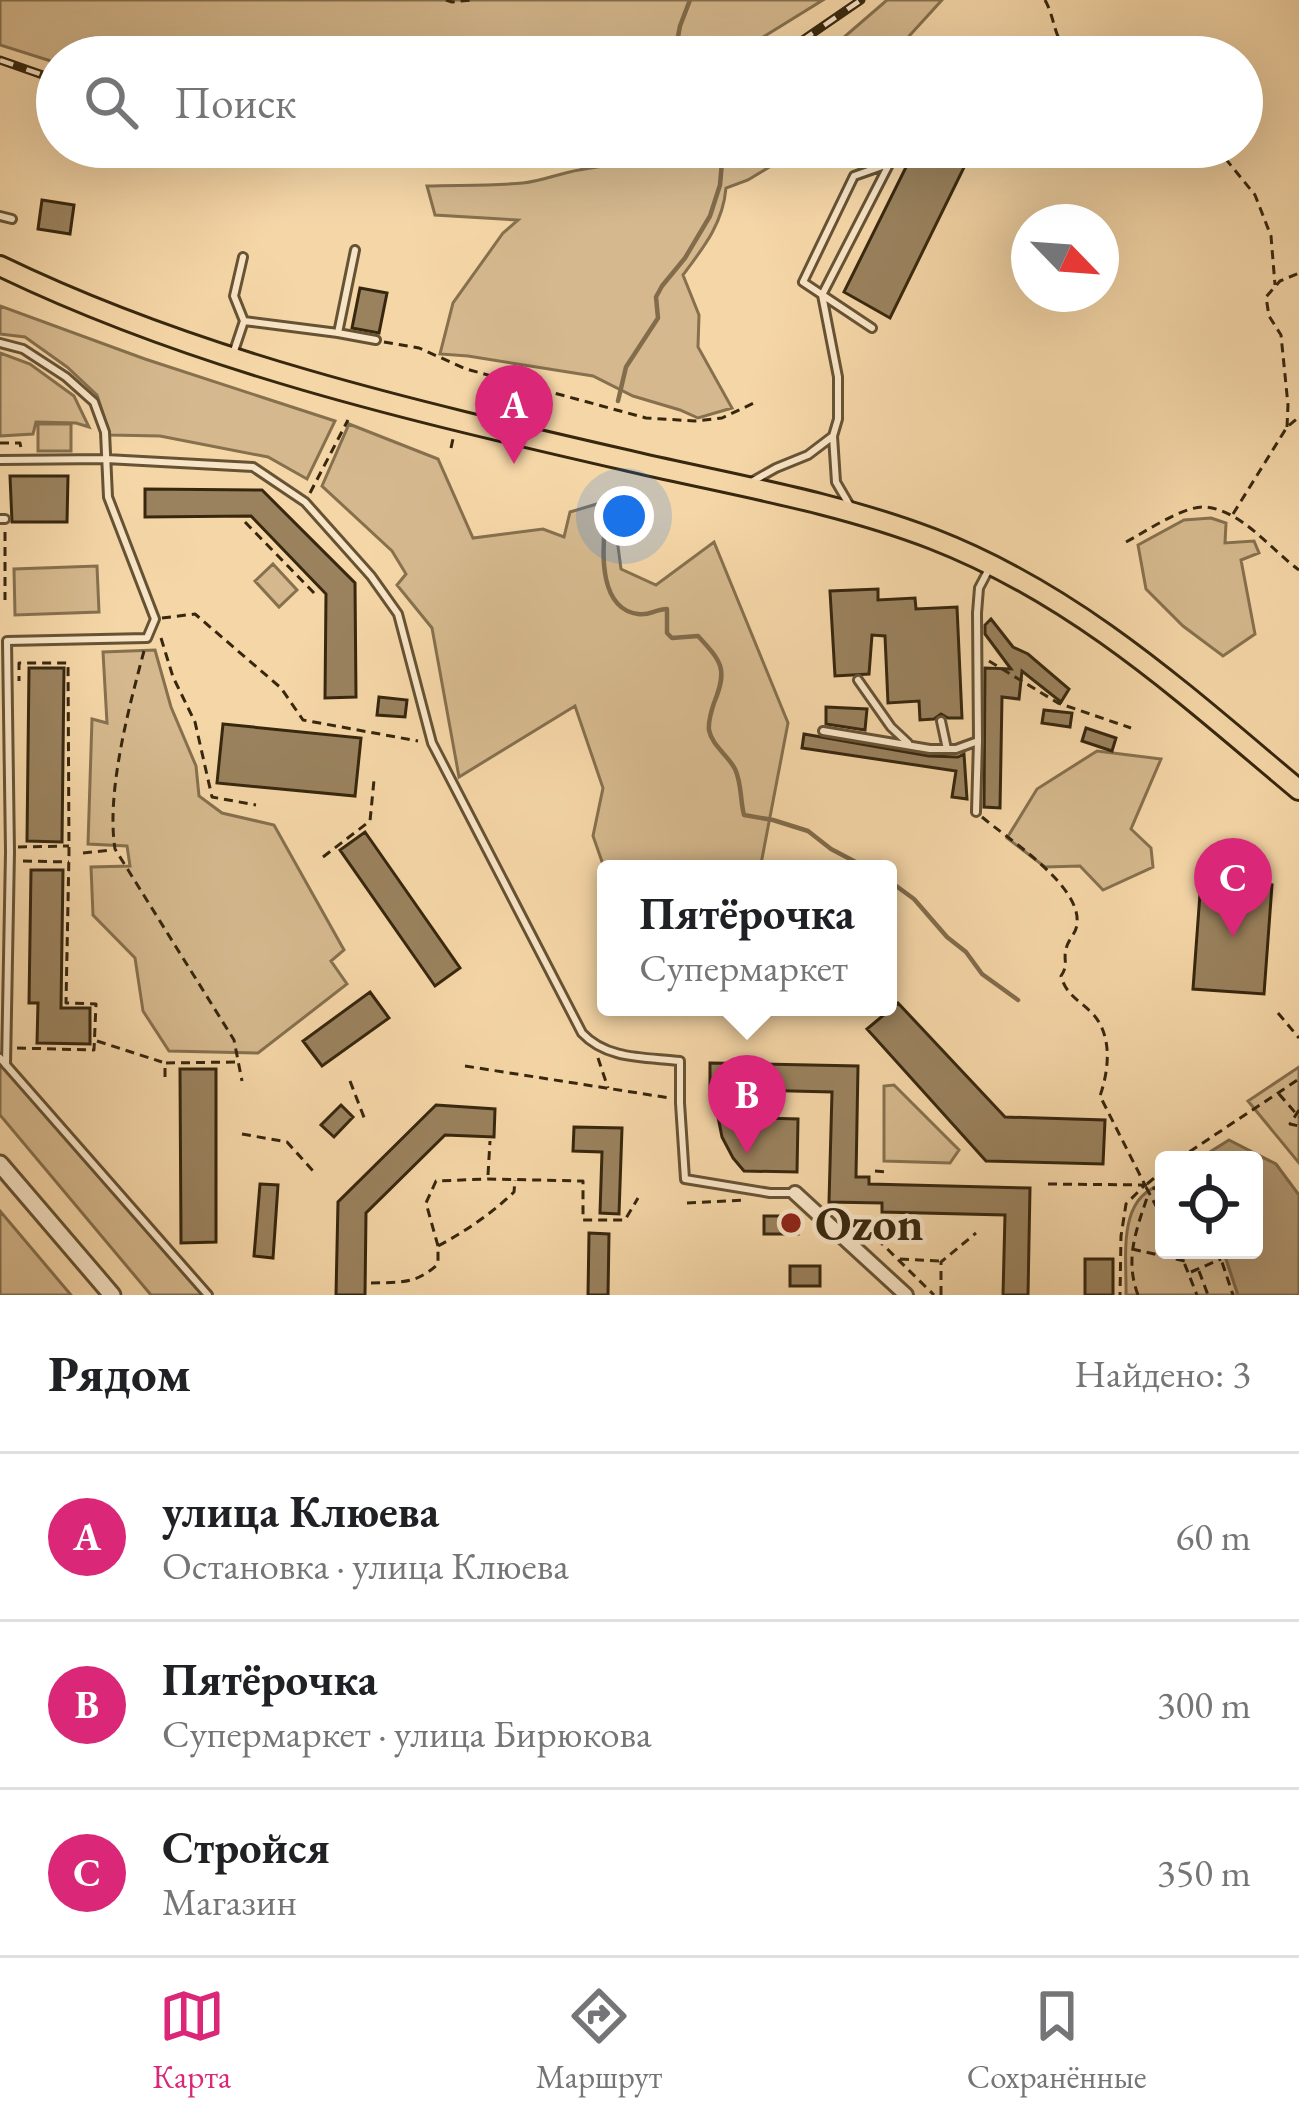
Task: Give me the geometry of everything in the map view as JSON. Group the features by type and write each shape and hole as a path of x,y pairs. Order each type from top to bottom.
{"main road":[{"path":"0,266 67,299 293,379 744,486 933,539 1073,610 1118,640 1299,790"},
{"path":"0,284 67,299"}],"street":[{"path":"0,1164 112,1295"},
{"path":"795,1193 906,1295"}],"lane":[{"path":"872,328 803,282 854,176 877,168"},
{"path":"855,515 836,482 833,436 838,376 822,295 887,168"},
{"path":"0,216 12,219"},
{"path":"338,333 355,250"},
{"path":"231,359 244,321 234,296 243,257"},
{"path":"244,321 376,340"},
{"path":"0,343 23,349 94,402 105,433 109,497 155,619 147,638 7,641 10,852 3,1061 208,1295"},
{"path":"744,486 808,455 833,436"},
{"path":"0,460 106,459 253,467 305,502 398,614 432,743 583,1033 608,1052 680,1061 685,1179 795,1193"},
{"path":"976,812 980,589 991,566"},
{"path":"858,680 909,744"},
{"path":"941,721 947,749"},
{"path":"823,731 930,749 956,749 978,741"}],"path":[{"path":"446,0 471,0"},
{"path":"1045,0 1057,36"},
{"path":"1234,168 1256,195 1271,236 1275,287"},
{"path":"1287,428 1281,335 1269,316 1266,297 1280,281 1299,273"},
{"path":"376,340 419,348 466,368 646,418 695,422 722,418 756,402"},
{"path":"1232,515 1287,428 1299,417"},
{"path":"305,502 348,420"},
{"path":"1126,542 1202,507 1232,515 1299,570"},
{"path":"3,519 5,600"},
{"path":"245,522 318,597"},
{"path":"256,805 212,797 195,722 173,677 155,619 194,614 281,688 303,720 432,743"},
{"path":"147,638 127,717 111,825 115,849 234,1040 242,1081"},
{"path":"978,654 1058,703 1131,728"},
{"path":"12,1048 94,1050 96,1004 66,1003 68,662 19,663 19,686"},
{"path":"322,857 370,821 374,780"},
{"path":"976,812 1045,868 1077,907 1078,928 1066,948 1067,968 1061,976 1064,986 1094,1015 1103,1032 1108,1046 1100,1096 1155,1204"},
{"path":"18,847 69,846"},
{"path":"83,853 115,849"},
{"path":"19,861 69,862"},
{"path":"1278,1013 1299,1038"},
{"path":"95,1040 165,1063 238,1062"},
{"path":"593,1045 609,1090"},
{"path":"165,1063 165,1077"},
{"path":"465,1066 680,1099"},
{"path":"1191,1151 1299,1079"},
{"path":"350,1081 365,1120"},
{"path":"1278,1093 1298,1114 1290,1124 1299,1126"},
{"path":"242,1134 287,1142 314,1172"},
{"path":"488,1179 490,1141"},
{"path":"875,1171 888,1172"},
{"path":"1120,1295 1126,1204 1155,1177"},
{"path":"438,1246 499,1207 514,1192 515,1179"},
{"path":"371,1282 406,1282 423,1277 438,1264 426,1203 436,1181 584,1181 584,1220 625,1220 638,1198"},
{"path":"1048,1184 1155,1189"},
{"path":"1138,1295 1131,1278 1131,1249 1149,1192"},
{"path":"687,1203 758,1199"},
{"path":"866,1228 938,1295"},
{"path":"898,1259 941,1262 976,1233"},
{"path":"1131,1249 1185,1261 1197,1295"},
{"path":"1190,1273 1221,1259 1233,1294 1224,1295"},
{"path":"938,1295 941,1262"},
{"path":"1198,1269 1208,1295"}],"shaded area":[{"path":"0,0 823,0 765,36 36,36 36,56 0,45"},
{"path":"887,0 942,0 909,36 845,36"},
{"path":"768,168 726,188 717,224 683,275 699,315 698,347 732,408 698,418 633,396 593,376 440,354 453,303 503,233 518,220 435,215 427,186 530,182 572,171"},
{"path":"0,306 335,421 307,479 268,457 160,436 110,435 97,395 67,367 25,337 0,334"},
{"path":"0,353 30,364 74,396 89,427 36,422 33,434 0,436"},
{"path":"38,424 71,424 71,451 38,451"},
{"path":"349,424 438,459 473,538 543,529 564,537 570,512 597,504 614,516 621,569 656,585 714,542 788,723 762,860 601,860 593,836 603,788 575,706 459,777 432,628 397,585 406,574 392,551 322,486"},
{"path":"1211,518 1226,523 1225,543 1254,541 1259,553 1241,560 1255,634 1223,656 1183,626 1146,589 1138,545 1184,520"},
{"path":"273,564 297,590 279,607 255,581"},
{"path":"97,566 99,612 15,615 14,569"},
{"path":"155,650 171,707 196,766 199,796 222,813 274,825 344,950 331,961 347,984 258,1053 169,1051 143,1011 135,958 93,915 91,867 130,866 127,846 88,844 92,719 107,723 103,652"},
{"path":"1097,751 1161,759 1131,829 1151,848 1153,867 1103,890 1080,866 1045,867 1007,838 1037,789"},
{"path":"0,1056 203,1295 151,1295 0,1115"},
{"path":"1299,1067 1299,1163 1248,1101"},
{"path":"894,1085 959,1150 950,1163 884,1161 884,1086"},
{"path":"1229,1140 1251,1151 1211,1151"},
{"path":"1263,1157 1276,1164 1299,1195 1299,1295 1238,1295 1226,1259 1263,1259"},
{"path":"1155,1188 1155,1259 1226,1259 1238,1295 1126,1295 1127,1229 1138,1201"},
{"path":"0,1211 71,1295 0,1295"}],"building":[{"path":"906,168 964,168 890,318 844,292"},
{"path":"42,200 74,205 70,234 38,229"},
{"path":"360,288 387,293 379,333 352,328"},
{"path":"10,476 68,476 67,522 12,522"},
{"path":"145,489 262,490 355,583 356,697 325,698 326,594 251,516 145,517"},
{"path":"878,589 878,600 915,598 916,609 957,607 962,718 941,714 920,720 919,701 888,703 885,636 872,635 869,674 835,676 830,591"},
{"path":"991,619 1013,647 1069,689 1061,702 1022,671 1019,699 1002,697 1000,808 984,807 985,668 1011,669 985,634"},
{"path":"29,668 64,668 62,842 27,841"},
{"path":"379,697 407,700 405,717 377,715"},
{"path":"826,707 867,709 865,730 826,724"},
{"path":"1044,710 1072,713 1070,727 1042,723"},
{"path":"223,724 361,738 355,796 217,783"},
{"path":"1086,728 1116,738 1112,751 1082,741"},
{"path":"804,734 929,756 964,754 967,799 952,797 956,771 802,748"},
{"path":"365,832 460,968 435,986 340,850"},
{"path":"31,870 63,870 61,1008 90,1008 90,1044 37,1043 38,1003 29,1003"},
{"path":"1201,880 1272,885 1264,994 1193,989"},
{"path":"370,992 389,1018 322,1066 303,1041"},
{"path":"897,1004 1005,1117 1105,1120 1103,1164 986,1161 867,1029 882,1016 897,1016"},
{"path":"710,1063 858,1066 856,1177 869,1177 869,1184 1030,1188 1028,1295 1003,1295 1005,1215 882,1212 882,1203 829,1202 832,1092 710,1089"},
{"path":"180,1069 216,1069 216,1242 181,1243"},
{"path":"341,1105 353,1117 334,1137 321,1125"},
{"path":"436,1105 495,1109 494,1137 445,1135 366,1213 365,1295 336,1295 338,1202"},
{"path":"718,1117 798,1119 797,1172 744,1171 722,1137"},
{"path":"574,1127 622,1128 619,1214 600,1213 602,1152 573,1151"},
{"path":"260,1184 278,1185 273,1258 254,1256"},
{"path":"764,1216 798,1216 798,1234 764,1234"},
{"path":"589,1233 609,1234 608,1295 588,1295"},
{"path":"1085,1259 1113,1259 1113,1295 1085,1295"},
{"path":"790,1266 820,1266 820,1286 790,1286"}],"waterway":[{"path":"678,36 690,0"},
{"path":"618,401 626,367 658,318 656,297 710,216 721,168"},
{"path":"605,527 606,579 616,602 638,614 667,609 667,633 672,638 698,636 720,666 721,682 709,730 735,769 744,815 808,831 852,860"},
{"path":"897,887 966,952 982,974 1018,1000"}],"railway":[{"path":"809,36 861,0"},
{"path":"0,60 36,73"}],"place":[{"name":"улица Клюева","path":"514,464"},
{"name":"Стройся","path":"1233,937"},
{"name":"Пятёрочка","path":"747,1154"},
{"name":"Ozon","path":"791,1223"}]}
